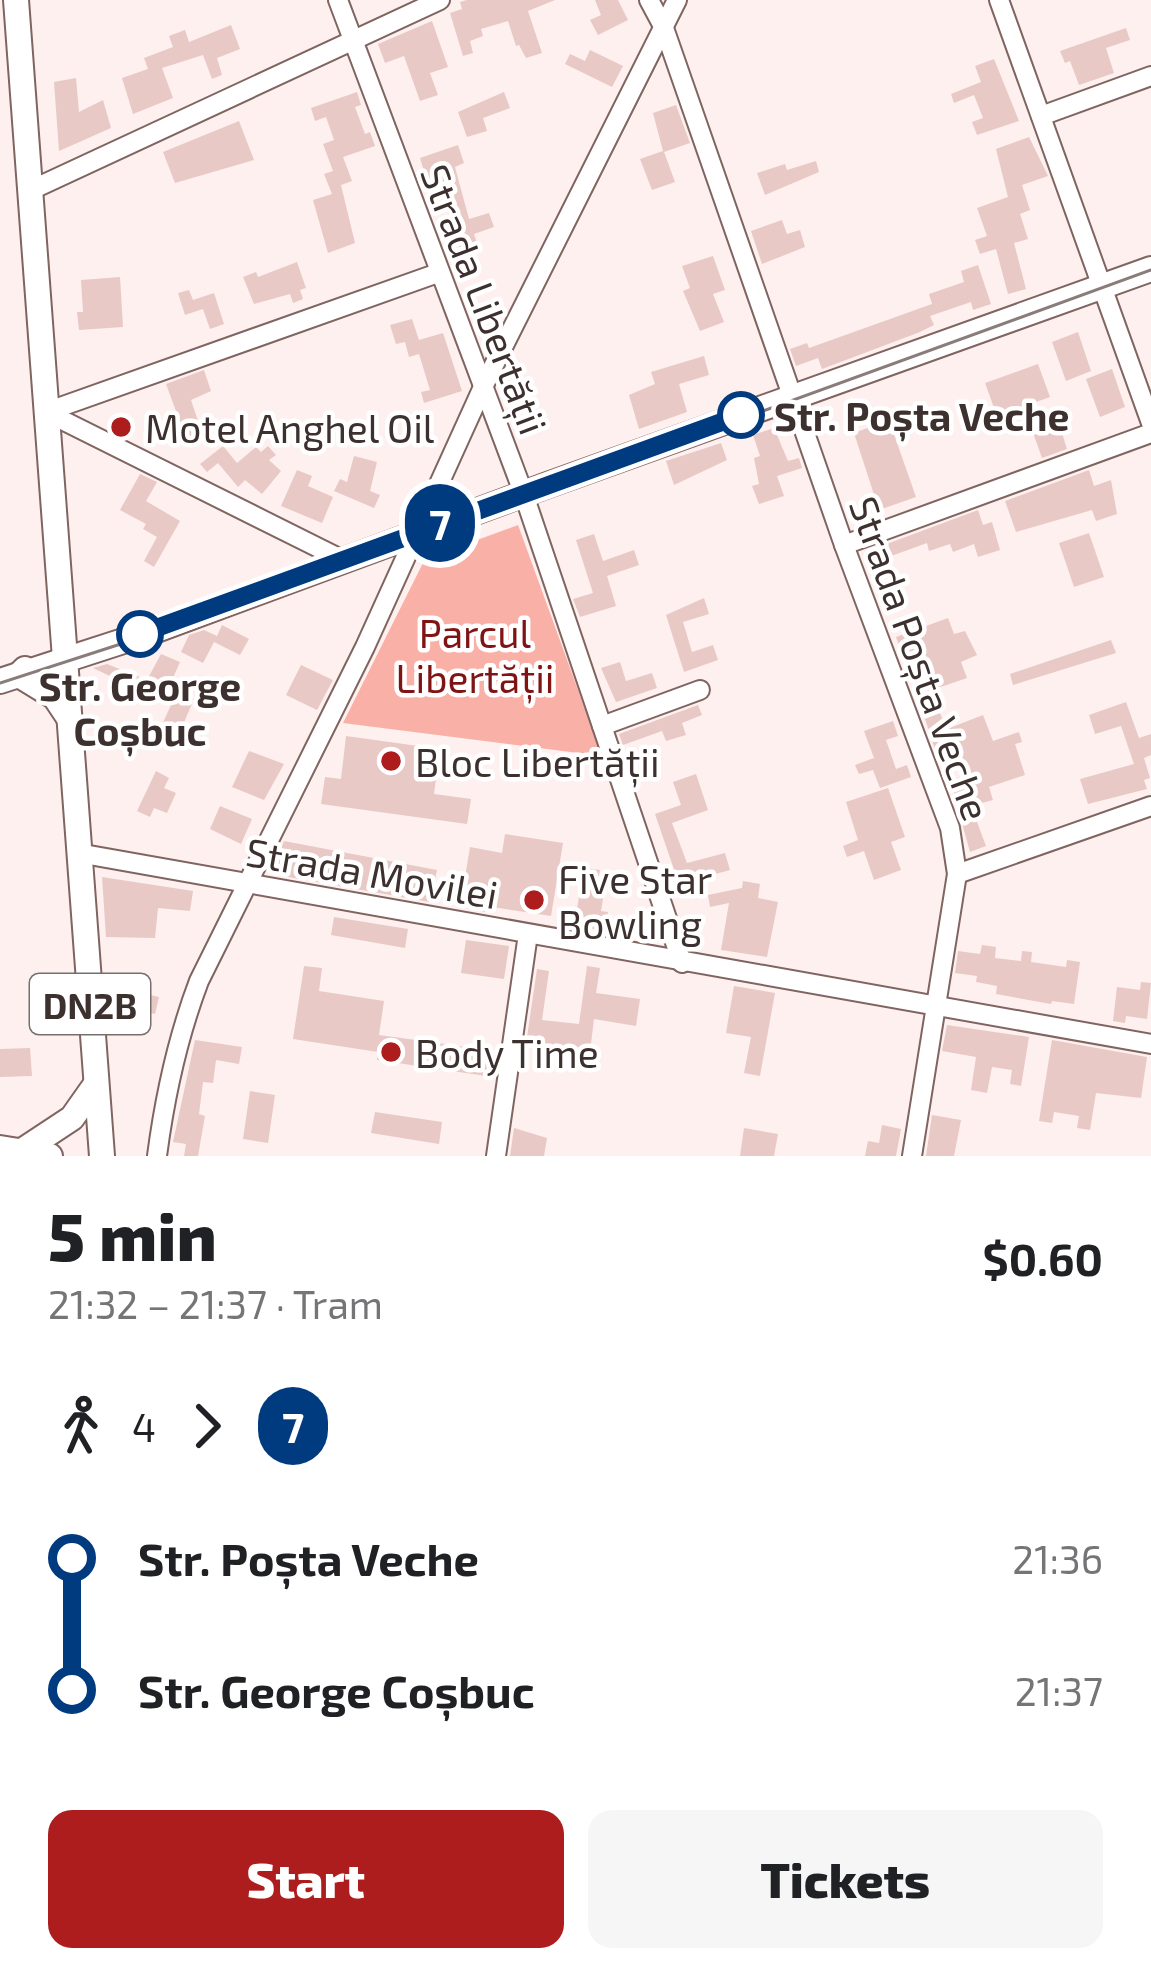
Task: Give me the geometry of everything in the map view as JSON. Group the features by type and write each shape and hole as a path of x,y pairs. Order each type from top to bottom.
{"main road":[{"path":"16,0 65,660"},
{"path":"9,678 107,647 1151,269"},
{"path":"61,606 83,634 107,647"},
{"path":"9,678 47,645 61,606"},
{"name":"DN2B","path":"65,660 102,1156"},
{"path":"9,678 55,697 70,718"},
{"path":"11,1149 72,1118 96,1084"},
{"path":"11,1149 50,1156"}],"street":[{"name":"Strada Libertății","path":"338,0 523,494 682,963"},
{"path":"29,191 440,0"},
{"name":"Strada Poșta Veche","path":"649,0 664,28 844,544 950,828 957,874 912,1156"},
{"path":"157,1156 165,1091 181,1028 245,883 418,535 483,387 677,0"},
{"path":"999,0 1151,423"},
{"path":"1042,116 1151,76"},
{"path":"46,412 438,273"},
{"path":"46,412 345,561"},
{"path":"844,544 1151,433"},
{"path":"602,726 700,690"},
{"path":"957,874 1151,806"},
{"name":"Strada Movilei","path":"78,853 1151,1044"},
{"path":"496,1156 528,934"}],"green space":[{"name":"Parcul Libertății","path":"518,525 602,756 343,723 425,559"}],"building":[{"path":"555,0 528,11 542,53 526,58 516,46 508,21 481,29 483,36 470,41 473,53 463,56 450,13 462,9 460,2"},
{"path":"595,0 618,0 628,20 598,35 590,20 601,15"},
{"path":"432,21 448,67 430,73 438,95 420,101 404,56 385,63 378,44"},
{"path":"231,25 240,49 217,58 222,75 212,79 203,55 162,68 173,98 133,114 122,78 148,69 144,58 173,47 169,36 185,30 189,42"},
{"path":"1126,28 1130,40 1106,48 1114,73 1079,85 1070,61 1065,63 1060,51"},
{"path":"590,50 623,66 612,87 565,64 570,54 585,61"},
{"path":"994,59 1019,121 977,135 972,122 983,118 974,95 954,103 951,94 981,82 975,66"},
{"path":"76,78 79,112 103,100 111,128 59,151 54,82"},
{"path":"357,92 361,105 355,107 375,146 343,157 352,181 341,185 355,243 328,253 313,200 332,194 324,174 333,171 323,144 334,140 326,117 315,121 311,108"},
{"path":"504,92 510,108 483,118 487,131 467,137 458,112"},
{"path":"676,105 690,143 664,152 675,182 652,190 640,159 663,151 653,113"},
{"path":"239,121 254,160 175,183 163,152"},
{"path":"1029,137 1048,176 1022,185 1030,210 1020,214 1028,239 1014,243 1026,289 1008,294 996,249 980,254 975,240 987,236 977,208 1008,197 996,149"},
{"path":"458,145 464,163 455,167 469,219 489,213 494,227 474,234 477,243 460,249 441,194 432,197 420,158"},
{"path":"816,161 819,172 765,195 757,173"},
{"path":"782,220 787,234 800,230 805,247 762,264 751,231"},
{"path":"713,256 725,290 713,294 724,322 700,331 683,291 690,288 682,266"},
{"path":"297,262 306,288 300,290 303,299 293,303 290,294 254,304 243,277 256,272 258,277"},
{"path":"978,265 991,304 973,310 971,302 930,316 934,325 920,332 822,369 818,358 796,366 790,349 807,343 809,348 932,304 929,294 964,282 961,271"},
{"path":"120,277 123,327 79,330 81,280"},
{"path":"189,290 193,300 214,293 224,324 210,329 203,309 185,315 178,293"},
{"path":"412,319 419,340 443,333 462,391 424,403 421,392 430,390 419,354 409,357 405,342 396,344 390,325"},
{"path":"1078,332 1091,371 1066,381 1052,342"},
{"path":"704,356 709,375 679,384 687,412 639,429 629,395 655,384 651,372"},
{"path":"1038,364 1050,397 997,416 985,383"},
{"path":"1112,369 1125,407 1100,417 1086,379"},
{"path":"204,370 211,391 191,400 202,433 179,441 173,425 180,422 166,384"},
{"path":"1057,417 1067,449 1042,458 1031,427"},
{"path":"889,420 916,497 879,510 854,433"},
{"path":"774,428 788,461 799,458 802,468 777,476 784,496 759,504 752,486 759,484 754,458 760,456 753,435"},
{"path":"721,443 727,460 674,485 666,461"},
{"path":"223,446 237,463 256,447 261,452 268,446 276,455 269,460 281,471 262,494 245,480 238,487 218,463 207,472 200,464"},
{"path":"354,456 377,462 370,491 380,495 374,508 334,491 340,479 347,482"},
{"path":"297,470 312,476 308,486 333,497 322,523 281,506"},
{"path":"1089,470 1094,486 1111,480 1117,514 1096,521 1092,510 1016,532 1005,501"},
{"path":"140,474 157,482 146,501 180,521 154,567 144,561 157,537 143,529 146,524 120,510"},
{"path":"978,510 983,525 992,522 1000,550 978,557 974,544 953,552 950,544 929,551 927,543 872,563 868,551"},
{"path":"1089,533 1104,577 1074,587 1059,543"},
{"path":"594,534 603,561 634,550 639,565 607,576 616,606 580,617 573,599 593,593 576,540"},
{"path":"704,598 709,614 683,622 692,652 713,645 718,660 684,672 666,615"},
{"path":"948,618 954,634 965,631 977,655 961,662 967,678 923,693 918,676 911,678 896,637"},
{"path":"222,625 249,639 240,655 214,642 203,663 181,652 189,635 204,630 217,636"},
{"path":"1111,640 1116,653 1013,685 1010,674"},
{"path":"161,654 180,662 169,687 194,699 174,746 156,738 171,705 93,668 107,664 147,680"},
{"path":"620,662 626,681 652,673 657,688 616,702 601,668"},
{"path":"301,665 333,680 317,710 286,695"},
{"path":"1126,702 1139,738 1151,734 1151,755 1144,758 1150,778 1144,780 1147,789 1088,804 1080,779 1134,764 1121,726 1095,734 1089,715"},
{"path":"698,705 702,715 682,723 686,735 666,741 662,731 623,745 619,734"},
{"path":"939,711 947,729 983,715 993,741 1019,732 1022,742 1015,744 1025,775 989,787 993,800 971,806 986,846 970,852 950,780 968,775 956,741 935,749 924,716"},
{"path":"893,721 898,736 886,740 896,769 907,765 911,777 880,788 873,770 859,774 855,765 874,758 864,731"},
{"path":"346,736 440,749 434,794 471,799 467,824 321,804 325,777 341,779"},
{"path":"249,751 284,764 264,800 232,787"},
{"path":"156,771 169,778 164,788 176,793 167,813 154,808 150,817 137,811"},
{"path":"696,774 708,810 672,823 687,863 725,853 730,870 679,884 655,814 681,805 673,782"},
{"path":"888,788 905,837 891,842 901,870 874,880 864,851 847,857 843,846 858,840 846,802"},
{"path":"220,806 252,819 241,844 210,829"},
{"path":"505,834 563,843 551,916 460,907 470,847 502,853"},
{"path":"284,841 437,870 430,902 271,874"},
{"path":"584,868 600,870 596,891 604,892 605,931 574,926"},
{"path":"102,877 193,891 190,911 158,908 155,938 106,937"},
{"path":"743,881 760,884 758,898 778,902 767,957 721,950 729,903 710,907 708,895 742,888"},
{"path":"334,917 408,929 405,948 331,935"},
{"path":"466,940 509,946 504,979 461,973"},
{"path":"982,945 996,947 995,958 1021,961 1022,951 1032,952 1031,962 1066,967 1067,960 1080,962 1074,1004 996,994 997,986 976,982 977,976 955,973 958,951 980,954"},
{"path":"304,966 322,968 319,991 384,1001 379,1035 489,1050 486,1076 377,1060 378,1052 293,1039"},
{"path":"587,966 600,968 596,993 640,999 636,1026 594,1019 590,1052 526,1044 537,969 549,971 542,1020 579,1024"},
{"path":"1141,982 1151,983 1147,1019 1126,1016 1125,1023 1113,1021 1117,987 1140,990"},
{"path":"734,986 775,993 760,1076 744,1073 751,1037 726,1033"},
{"path":"120,988 159,997 155,1014 116,1005"},
{"path":"947,1025 1029,1037 1021,1086 1010,1084 1012,1070 992,1067 987,1093 971,1090 976,1057 942,1051"},
{"path":"195,1040 242,1047 239,1064 216,1060 213,1083 203,1082 199,1114 205,1116 198,1156 184,1156 186,1144 173,1142"},
{"path":"1052,1040 1147,1057 1141,1098 1096,1093 1090,1130 1077,1128 1079,1116 1054,1112 1052,1123 1039,1121"},
{"path":"30,1048 32,1076 0,1077 0,1049"},
{"path":"250,1091 275,1095 268,1143 243,1139"},
{"path":"375,1112 442,1122 439,1144 371,1133"},
{"path":"932,1115 961,1120 954,1156 926,1156"},
{"path":"882,1125 901,1129 896,1156 865,1156 868,1141 879,1143"},
{"path":"514,1128 547,1138 544,1156 510,1156"},
{"path":"744,1128 778,1134 774,1156 740,1156"}],"tram line":[{"path":"0,683 130,641 1151,270"},
{"name":"7","path":"140,634 741,415"}],"place":[{"name":"Str. Poșta Veche","path":"741,415"},
{"name":"Motel Anghel Oil","path":"121,427"},
{"name":"Str. George Coșbuc","path":"140,634"},
{"name":"Bloc Libertății","path":"391,761"},
{"name":"Five Star Bowling","path":"534,900"},
{"name":"Body Time","path":"391,1052"}]}
